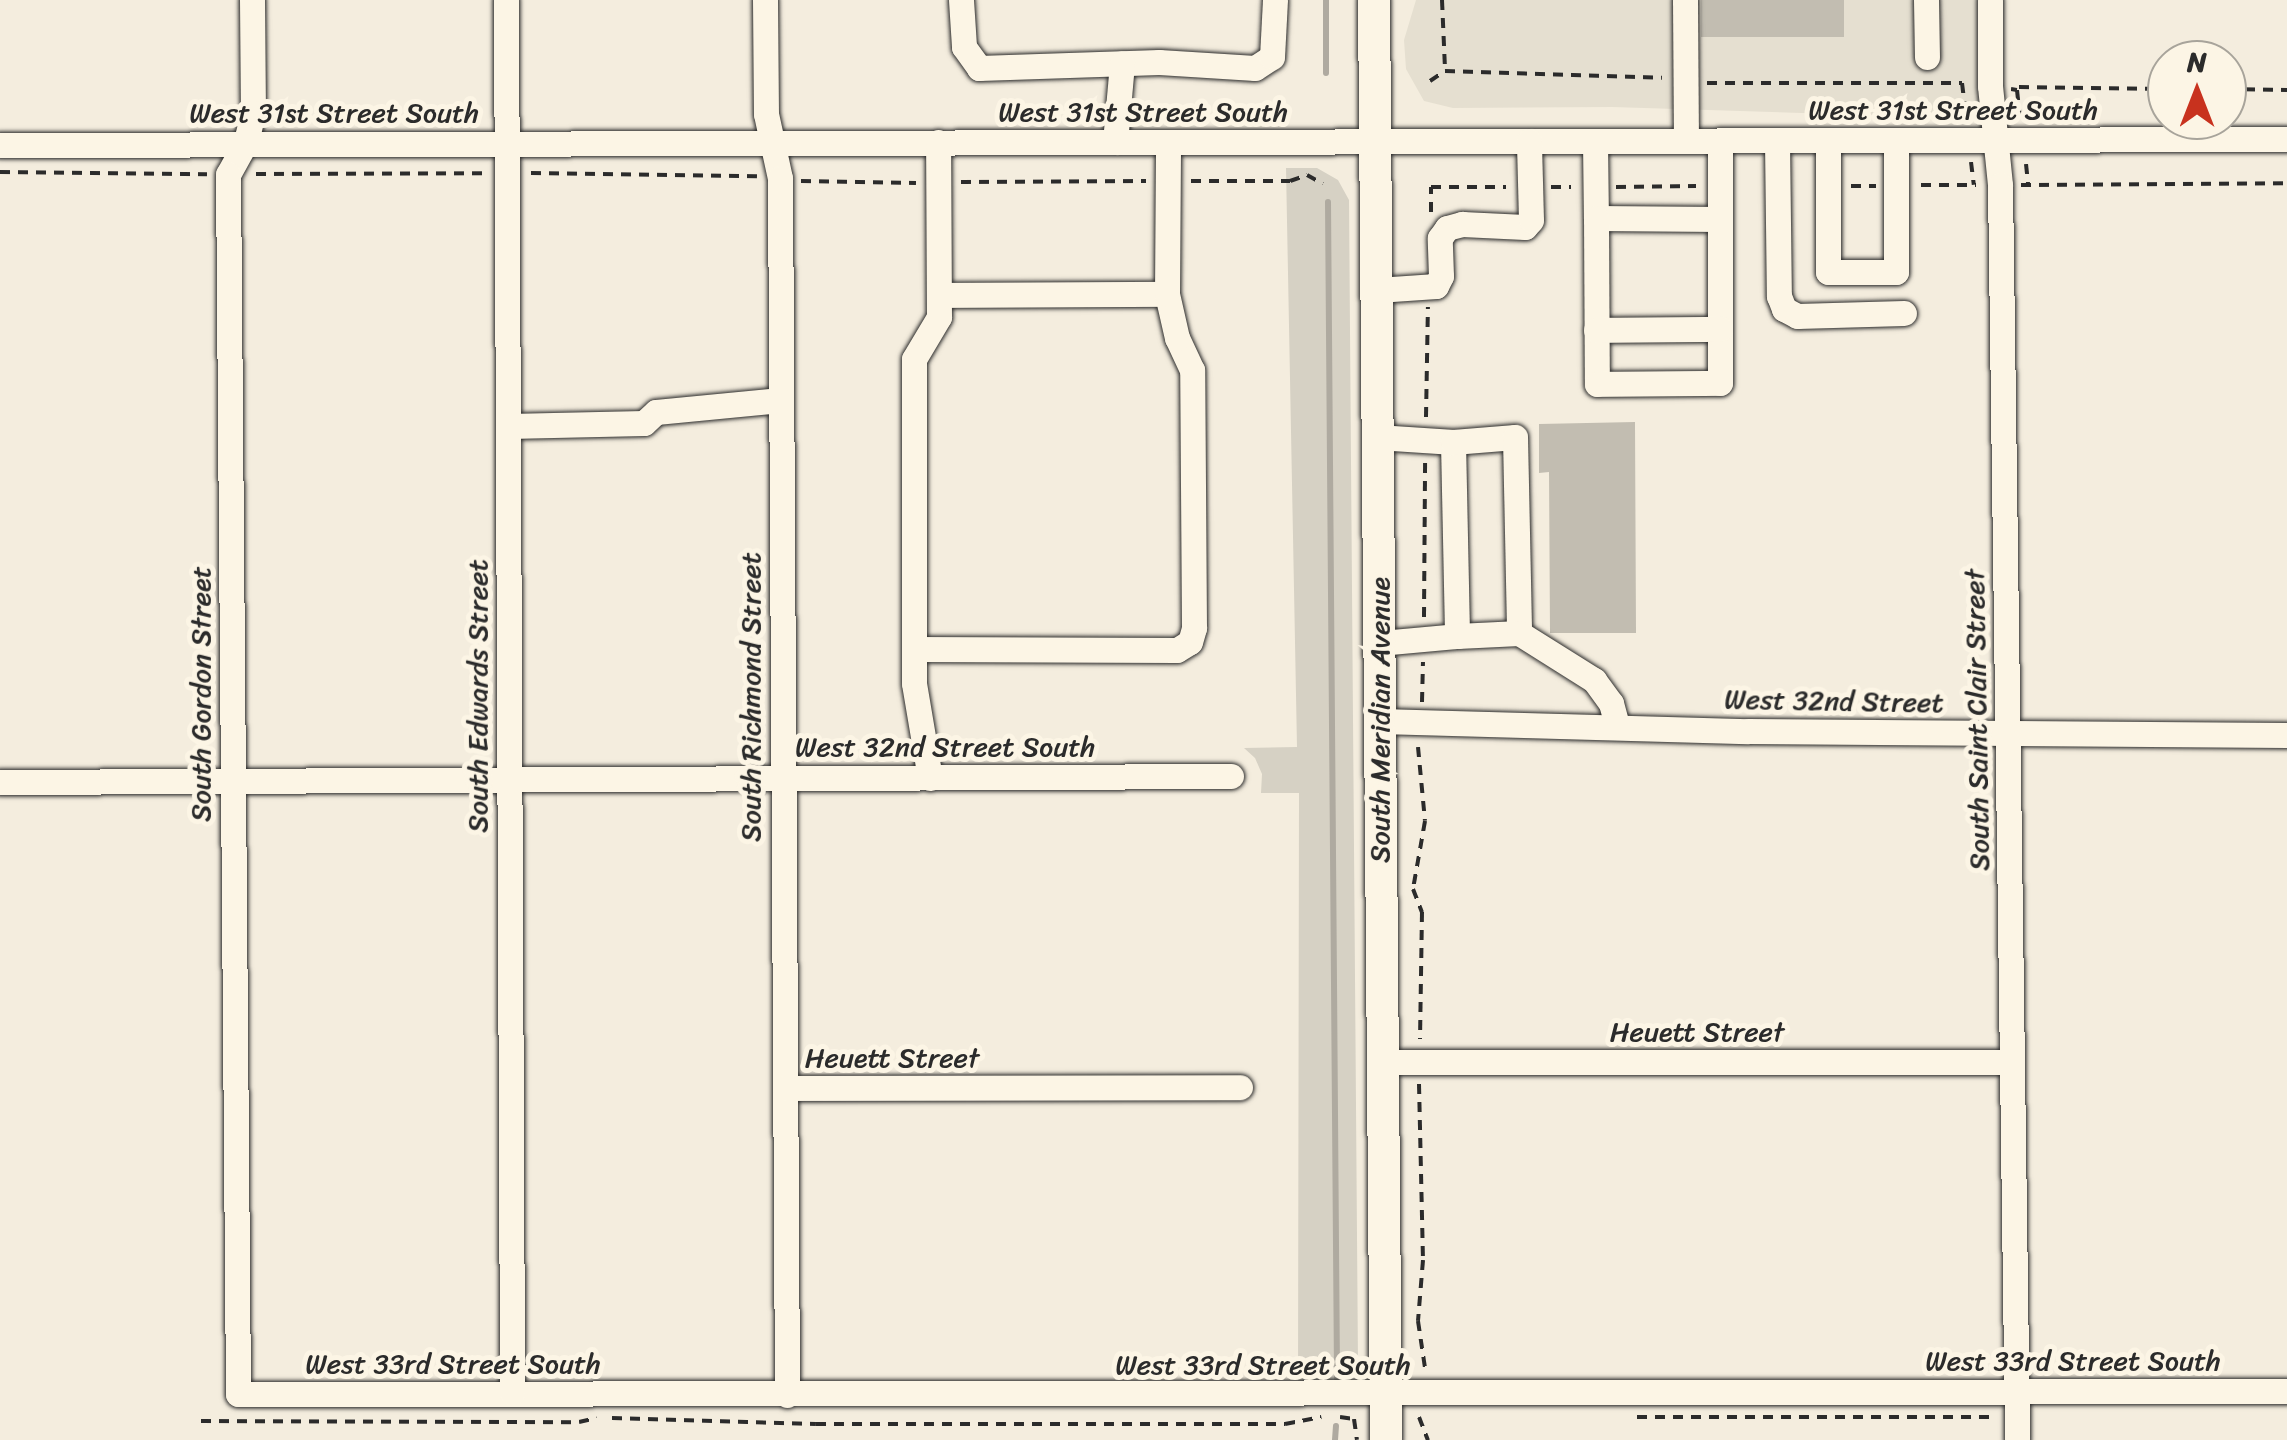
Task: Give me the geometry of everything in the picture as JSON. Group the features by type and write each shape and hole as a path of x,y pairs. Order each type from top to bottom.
{"main road":[{"name":"South Meridian Avenue","path":"1374,0 1386,1440"}],"street":[{"name":"South Gordon Street","path":"238,1394 228,174 246,142 253,112 252,0"},
{"name":"South Edwards Street","path":"506,0 512,1393"},
{"name":"South Richmond Street","path":"765,0 769,143 780,178 787,1396"},
{"path":"961,0 964,47 979,68 1122,64 1255,68 1272,57 1275,0"},
{"path":"1685,0 1686,141"},
{"path":"1926,0 1927,57"},
{"name":"South Saint Clair Street","path":"1990,0 1996,139 1987,185 2008,734 2016,1440"},
{"path":"1115,142 1122,64"},
{"name":"West 31st Street South","path":"0,145 2287,139"},
{"path":"1777,140 1779,296 1784,309 1797,316 1904,313"},
{"path":"1828,140 1828,272 1896,272 1896,140"},
{"path":"1377,290 1436,286 1441,276 1440,238 1447,228 1462,224 1525,227 1531,220 1529,141"},
{"path":"1595,141 1597,384 1720,384 1720,141"},
{"path":"930,778 914,684 914,359 939,317 938,142"},
{"path":"915,650 1177,650 1190,642 1194,628 1192,370 1178,338 1167,294 1168,142"},
{"path":"1596,218 1720,219"},
{"path":"940,295 1167,294"},
{"path":"1596,330 1720,329"},
{"path":"508,426 644,423 656,412 780,400"},
{"path":"1378,437 1453,442 1515,438 1519,633"},
{"path":"1453,442 1457,636"},
{"path":"1380,643 1519,633 1594,680 1610,703 1616,726"},
{"name":"West 32nd Street","path":"1380,721 2008,734 2287,735"},
{"name":"West 32nd Street South","path":"0,782 1231,776"},
{"name":"Heuett Street","path":"1383,1062 2012,1062"},
{"name":"Heuett Street","path":"785,1088 1240,1087"},
{"name":"West 33rd Street South","path":"238,1394 2287,1391"}],"path":[{"path":"1442,0 1445,72"},
{"path":"1430,81 1445,72 1719,84 1962,83 1969,140 1987,185"},
{"path":"2019,87 2147,88"},
{"path":"2247,89 2287,90"},
{"path":"0,172 726,173 812,183 1290,181 1307,175 1323,184"},
{"path":"1828,186 2287,183"},
{"path":"1430,220 1431,187 1720,186"},
{"path":"1428,1440 1417,1412 1426,1364 1418,1321 1423,1260 1422,912 1413,889 1425,821 1418,749 1424,639 1429,288"},
{"path":"201,1421 579,1422 606,1416 630,1422 1285,1424 1329,1415 1354,1419 1357,1440"},
{"path":"1637,1417 1994,1417"}],"shaded area":[{"path":"1416,0 1978,0 1979,98 1975,113 1966,118 1612,107 1453,108 1424,101 1406,69 1404,40"},
{"path":"1286,168 1317,168 1338,180 1349,200 1358,1364 1346,1382 1298,1382 1299,793 1261,793 1262,774 1255,758 1244,748 1297,747"}],"building":[{"path":"1701,0 1844,0 1844,37 1701,37"},
{"path":"1635,422 1636,633 1550,633 1549,472 1539,473 1539,424"}],"waterway":[{"path":"1326,0 1326,73"},
{"path":"1328,202 1337,1378"},
{"path":"1335,1440 1336,1426"}]}
